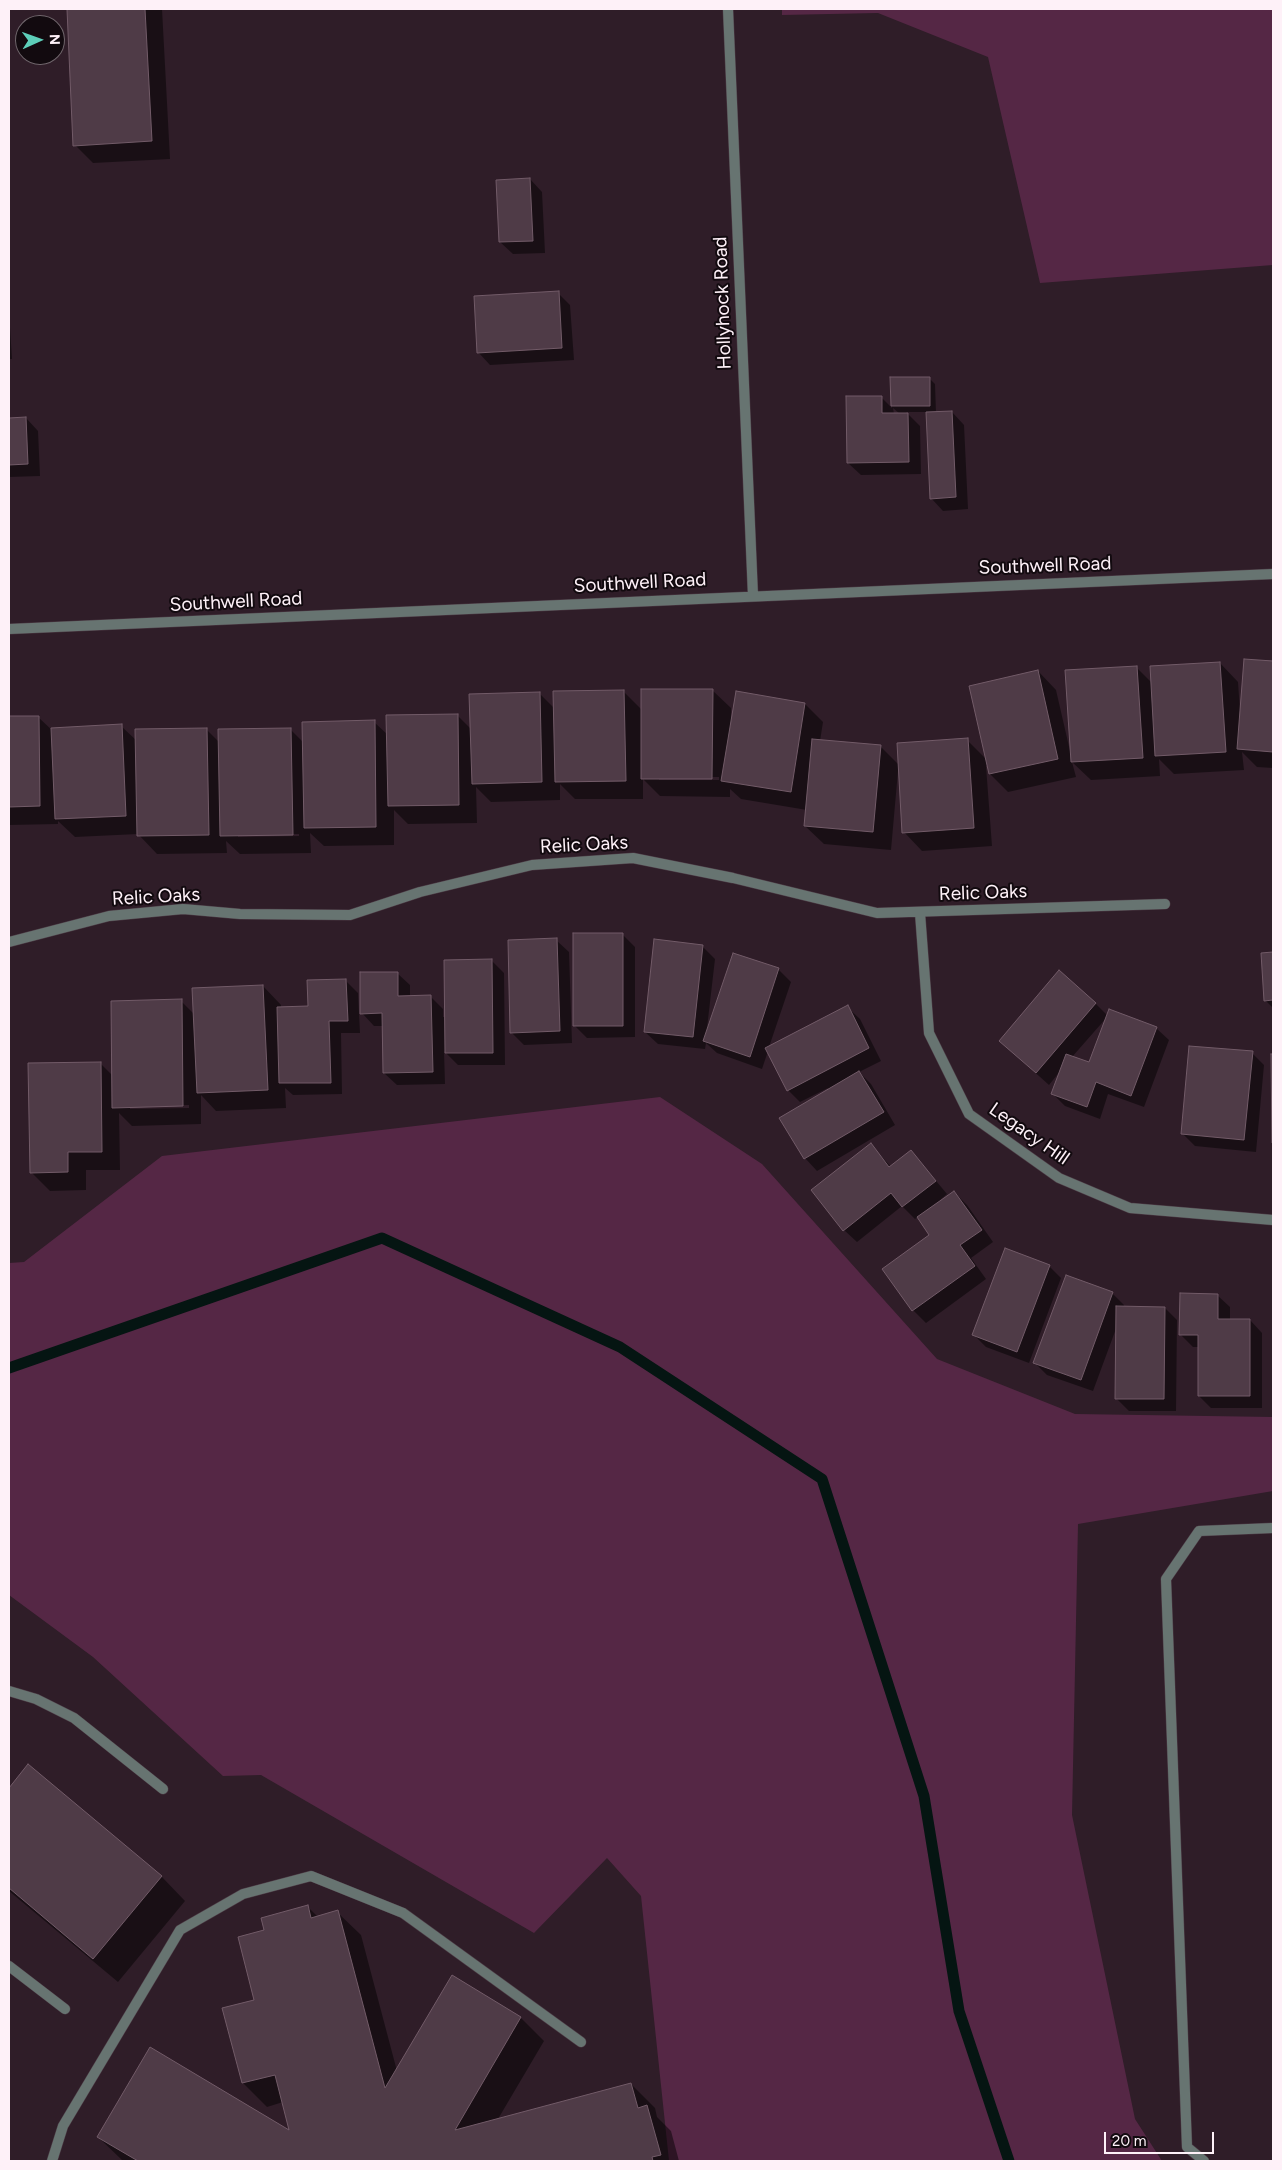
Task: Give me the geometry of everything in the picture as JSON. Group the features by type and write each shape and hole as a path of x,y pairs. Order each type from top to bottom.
{"street":[{"name":"Hollyhock Road","path":"728,9 753,596"},
{"name":"Southwell Road","path":"9,629 1273,574"},
{"name":"Relic Oaks","path":"9,942 109,916 183,909 240,914 350,915 420,892 532,865 633,858 733,878 877,914 1165,904"},
{"name":"Legacy Hill","path":"920,913 929,1034 969,1114 1059,1178 1130,1208 1273,1220"},
{"path":"1204,2161 1187,2147 1166,1579 1199,1531 1273,1528"},
{"path":"9,1691 36,1700 74,1718 163,1789"},
{"path":"52,2161 63,2126 180,1930 243,1894 312,1876 403,1913 581,2042"},
{"path":"9,1966 65,2009"}],"shaded area":[{"path":"782,9 1273,9 1273,265 1040,283 988,57 878,13 782,15"},
{"path":"660,1097 762,1164 937,1359 1075,1414 1273,1417 1273,1491 1078,1524 1072,1815 1135,2119 1162,2161 669,2161 641,1896 607,1858 534,1933 261,1775 223,1776 93,1657 9,1595 9,1263 24,1262 162,1156"}],"building":[{"path":"67,9 145,9 152,141 73,146"},
{"path":"530,178 533,241 499,242 496,180"},
{"path":"559,291 562,348 477,353 474,296"},
{"path":"890,377 930,377 930,406 891,406"},
{"path":"846,396 882,396 882,413 908,413 909,462 847,463"},
{"path":"952,411 956,497 930,499 926,412"},
{"path":"26,417 28,464 9,465 9,418"},
{"path":"1244,659 1273,661 1273,752 1237,749"},
{"path":"1220,662 1226,752 1155,756 1150,666"},
{"path":"1137,666 1143,758 1071,762 1065,670"},
{"path":"1038,670 1058,759 989,774 969,686"},
{"path":"641,689 713,689 712,779 641,779"},
{"path":"624,690 626,781 555,782 553,691"},
{"path":"736,691 805,703 791,792 721,781"},
{"path":"540,692 542,782 472,784 469,694"},
{"path":"458,714 459,805 388,806 386,715"},
{"path":"9,716 39,716 40,806 9,807"},
{"path":"375,720 376,827 304,828 302,722"},
{"path":"122,724 126,816 55,819 51,728"},
{"path":"207,728 209,835 137,836 135,729"},
{"path":"291,728 293,835 220,836 218,729"},
{"path":"968,738 974,828 902,833 897,743"},
{"path":"812,739 881,745 873,832 804,826"},
{"path":"573,933 623,933 623,1026 573,1026"},
{"path":"557,938 560,1031 510,1033 508,940"},
{"path":"654,939 703,945 693,1037 644,1032"},
{"path":"1273,952 1273,1000 1264,1001 1261,953"},
{"path":"733,953 779,968 750,1057 703,1041"},
{"path":"492,959 493,1053 445,1053 444,960"},
{"path":"1059,970 1096,1003 1036,1073 999,1041"},
{"path":"360,972 398,972 398,996 431,995 433,1072 383,1073 382,1013 360,1014"},
{"path":"346,979 348,1021 329,1021 331,1083 279,1083 277,1007 308,1006 307,980"},
{"path":"263,985 268,1090 197,1093 192,988"},
{"path":"182,999 183,1106 112,1108 111,1001"},
{"path":"848,1005 869,1048 787,1091 765,1048"},
{"path":"1109,1009 1157,1027 1131,1096 1096,1082 1087,1107 1051,1094 1066,1054 1089,1062"},
{"path":"1189,1046 1253,1051 1244,1140 1181,1134"},
{"path":"1271,1054 1273,1054 1273,1143 1272,1143"},
{"path":"101,1062 102,1152 68,1152 68,1172 30,1173 28,1063"},
{"path":"859,1071 884,1112 804,1159 779,1118"},
{"path":"871,1143 889,1167 911,1150 936,1181 902,1207 891,1193 843,1231 811,1190"},
{"path":"954,1191 982,1230 960,1245 975,1266 912,1311 882,1269 929,1235 917,1217"},
{"path":"1005,1248 1050,1265 1017,1352 972,1335"},
{"path":"1066,1275 1113,1292 1081,1380 1033,1363"},
{"path":"1180,1293 1218,1294 1218,1319 1250,1319 1250,1396 1198,1396 1198,1335 1179,1335"},
{"path":"1116,1306 1165,1307 1164,1399 1115,1399"},
{"path":"28,1764 162,1876 93,1959 9,1888 9,1788"},
{"path":"308,1905 311,1918 338,1910 385,2088 452,1975 521,2017 455,2130 631,2083 638,2108 647,2105 661,2155 652,2157 653,2161 138,2161 97,2137 150,2047 289,2130 275,2075 242,2083 222,2008 254,2000 238,1937 264,1930 261,1918"}],"waterway":[{"path":"9,1368 382,1238 620,1347 822,1479 924,1796 959,2011 1009,2161"}]}
